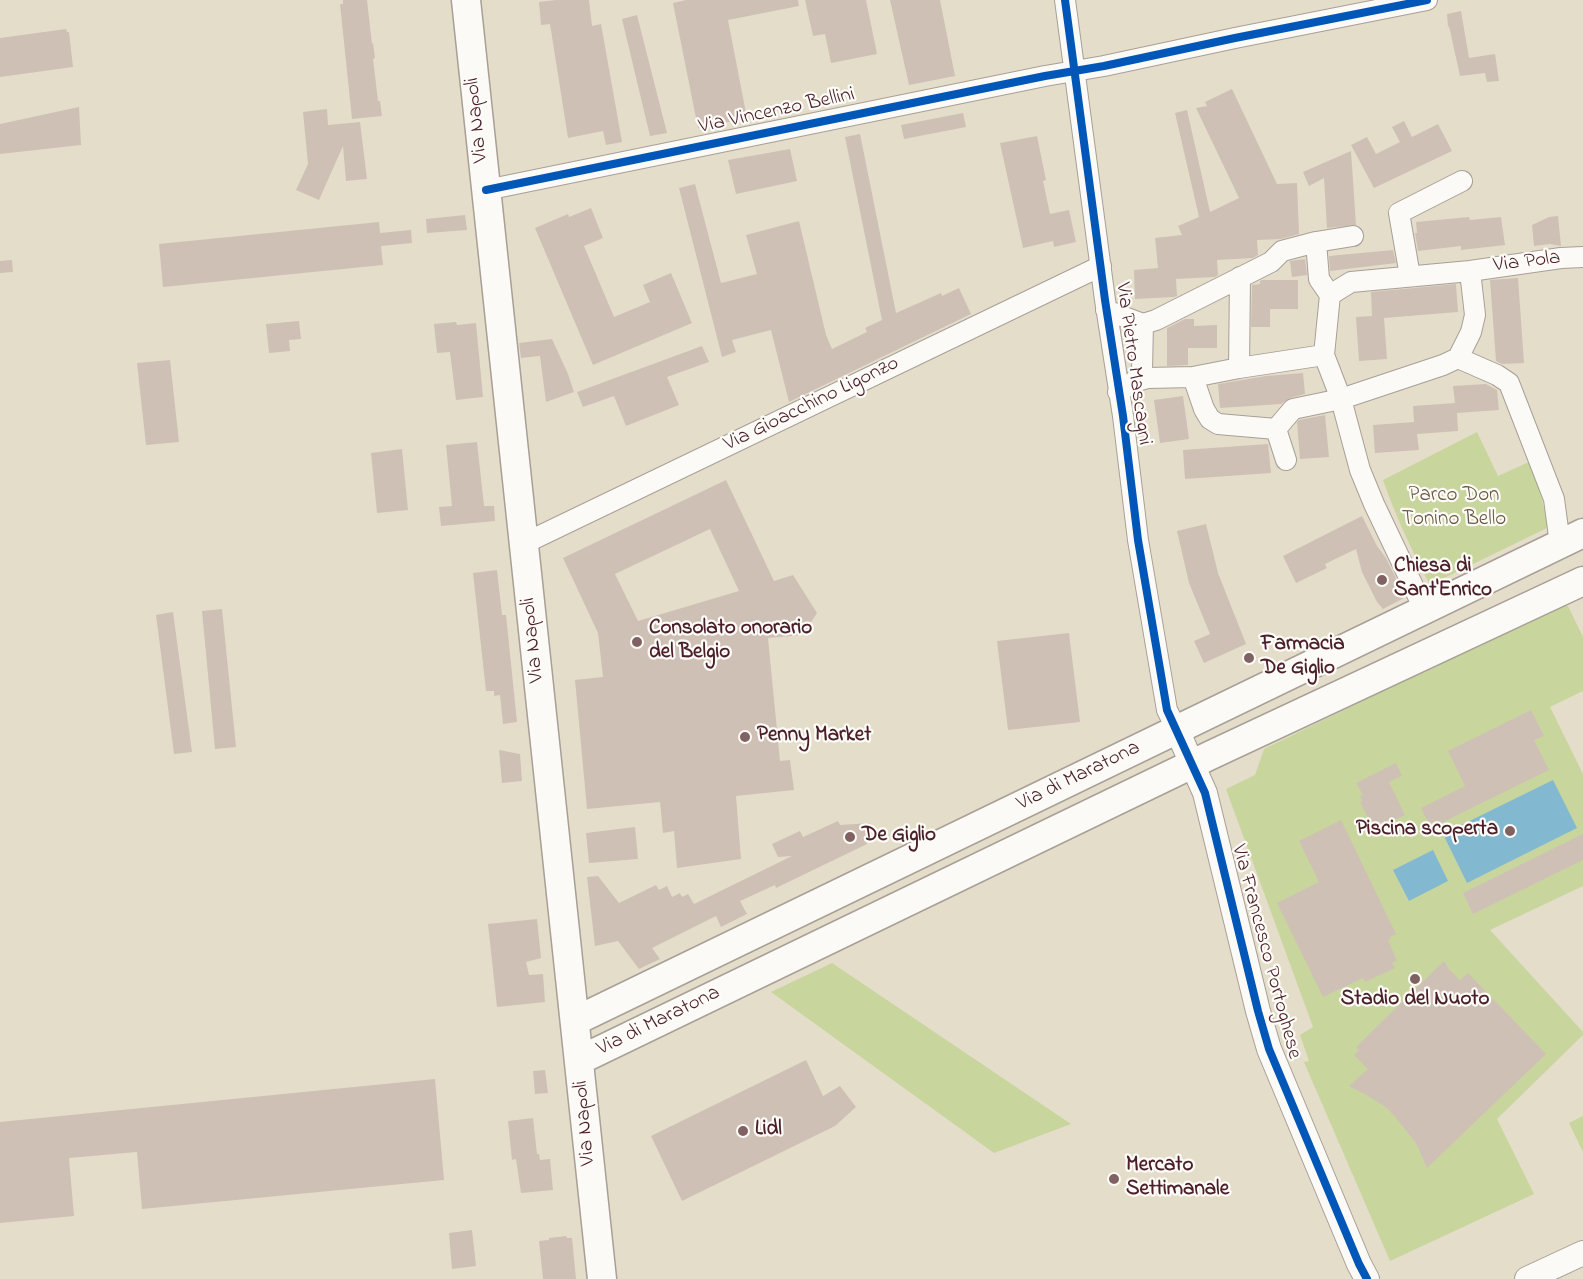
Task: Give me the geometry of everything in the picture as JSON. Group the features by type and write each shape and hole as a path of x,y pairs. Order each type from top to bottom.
{"main road":[{"name":"Via Napoli","path":"465,0 602,1279"},
{"path":"1571,539 1581,582"},
{"name":"Via di Maratona","path":"575,1021 1571,539"},
{"name":"Via di Maratona","path":"580,1060 1192,765 1581,582"}],"street":[{"name":"Via Pietro Mascagni","path":"1065,0 1106,310 1126,387 1138,540 1167,710 1177,730"},
{"name":"Via Vincenzo Bellini","path":"486,190 1427,0"},
{"path":"1410,276 1399,213 1462,181"},
{"path":"1106,310 1143,324 1156,320 1271,262 1282,251 1353,236"},
{"path":"1316,242 1319,279 1330,295 1324,355 1341,399 1360,470 1425,611"},
{"name":"Via Pola","path":"1330,295 1351,282 1583,257"},
{"name":"Via Gioacchino Ligonzo","path":"523,544 1101,266"},
{"path":"1276,429 1293,409 1341,399 1443,366 1458,358 1471,332 1475,315 1470,270"},
{"path":"1239,368 1240,278"},
{"path":"1126,387 1142,370 1143,324"},
{"path":"1126,387 1148,378 1193,377 1324,355"},
{"path":"1458,358 1497,375 1509,383 1571,539"},
{"path":"1193,377 1204,409 1210,419 1218,424 1276,429"},
{"path":"1276,429 1286,460"},
{"name":"Via Francesco Portoghese","path":"1177,730 1208,804 1269,1049 1367,1279"},
{"path":"1527,1279 1583,1253"}],"green space":[{"name":"Parco Don Tonino Bello","path":"1477,432 1498,476 1531,461 1549,527 1430,585 1405,534 1383,480"},
{"name":"Stadio del Nuoto","path":"1558,606 1568,606 1583,637 1583,691 1550,707 1583,774 1583,886 1490,930 1583,1032 1583,1035 1497,1119 1534,1194 1390,1261 1304,1062 1309,1061 1300,1035 1313,1027 1226,789 1255,775 1264,749"},
{"path":"832,963 1071,1124 994,1153 771,992"},
{"path":"1583,1116 1583,1152 1569,1123"}],"water":[{"name":"Piscina scoperta","path":"1553,780 1577,828 1467,883 1443,834"},
{"path":"1433,850 1448,881 1409,901 1393,870"}],"building":[{"path":"343,0 367,0 378,101 380,101 382,116 352,119 340,4 343,4"},
{"path":"589,0 592,26 601,24 622,142 606,145 603,131 568,138 550,24 541,25 539,2"},
{"path":"686,0 798,0 799,6 728,20 747,118 698,128 673,3"},
{"path":"805,0 866,0 877,54 831,63 825,34 813,36"},
{"path":"890,0 940,0 955,76 909,85"},
{"path":"1461,11 1469,58 1495,54 1499,81 1487,82 1485,73 1460,76 1447,14"},
{"path":"637,15 667,133 650,136 622,19"},
{"path":"66,29 69,32 73,67 0,77 0,38"},
{"path":"1232,89 1277,184 1297,183 1299,234 1281,239 1257,240 1258,255 1253,258 1217,260 1218,275 1215,277 1176,279 1177,296 1135,299 1134,270 1158,268 1155,238 1182,235 1178,226 1199,217 1175,113 1187,110 1210,212 1239,198 1196,108 1207,106 1205,102"},
{"path":"79,107 81,145 0,154 0,124"},
{"path":"327,109 328,125 360,122 367,179 346,181 343,146 319,200 296,190 308,164 303,112"},
{"path":"963,113 966,127 904,139 901,125"},
{"path":"1404,121 1412,137 1438,124 1452,151 1374,188 1351,145 1367,137 1376,154 1400,142 1392,127"},
{"path":"860,134 896,313 941,293 942,296 959,288 971,314 789,402 771,330 732,340 736,352 722,357 679,188 695,184 721,283 757,274 746,235 799,221 826,335 832,349 867,332 865,328 882,320 845,137"},
{"path":"1037,136 1050,214 1069,210 1076,242 1054,247 1053,241 1023,248 1000,143"},
{"path":"790,149 797,181 736,194 728,160"},
{"path":"1351,151 1356,225 1327,228 1324,178 1309,186 1303,172"},
{"path":"591,208 603,238 584,246 614,317 650,302 643,285 671,273 692,323 593,365 535,228 568,214 569,217"},
{"path":"465,215 467,230 427,233 426,219"},
{"path":"1558,216 1561,246 1550,244 1534,246 1532,225 1549,217"},
{"path":"1469,217 1470,220 1501,217 1505,245 1461,250 1461,246 1418,251 1416,222"},
{"path":"379,222 380,233 411,230 412,243 381,246 383,265 163,287 159,244"},
{"path":"1393,250 1396,263 1330,271 1329,256"},
{"path":"1305,259 1307,275 1292,277 1290,261"},
{"path":"12,260 13,272 0,273 0,261"},
{"path":"1518,278 1524,363 1502,364 1496,361 1490,280"},
{"path":"1262,280 1298,280 1298,309 1270,309 1270,327 1251,327 1252,285 1260,284"},
{"path":"1456,284 1458,312 1384,318 1387,359 1359,361 1356,317 1372,316 1371,292"},
{"path":"1185,319 1194,319 1194,326 1217,325 1217,348 1188,348 1188,365 1167,366 1167,328"},
{"path":"299,321 301,339 289,340 290,351 269,353 266,324"},
{"path":"456,322 457,325 476,323 483,397 456,400 450,352 437,353 434,324"},
{"path":"552,339 574,392 546,402 540,356 521,358 519,343"},
{"path":"702,346 709,362 667,377 679,405 626,426 614,396 583,407 577,392"},
{"path":"170,360 179,442 146,445 137,363"},
{"path":"1303,373 1305,394 1290,398 1281,404 1220,408 1218,384"},
{"path":"1486,384 1497,390 1499,410 1457,413 1458,431 1417,434 1419,450 1375,453 1373,425 1414,422 1413,406 1455,403 1453,386"},
{"path":"1183,396 1189,439 1160,443 1154,400"},
{"path":"1325,415 1329,457 1300,459 1297,422"},
{"path":"477,442 484,506 494,506 495,521 441,526 439,507 452,506 446,445"},
{"path":"1268,444 1271,473 1185,479 1183,450"},
{"path":"402,449 408,510 377,513 371,453"},
{"path":"726,480 774,581 793,575 817,613 803,635 768,638 780,761 790,760 794,790 736,796 741,859 677,868 674,831 663,833 660,802 587,809 575,680 603,677 598,633 563,558","holes":["710,529 739,591 638,621 615,574"]},
{"path":"1362,516 1377,546 1386,558 1404,598 1383,609 1362,572 1356,549 1325,564 1327,568 1296,583 1283,556"},
{"path":"1206,524 1218,573 1246,644 1204,663 1194,641 1210,634 1189,583 1177,531"},
{"path":"497,570 502,615 506,615 517,722 503,724 500,695 494,696 494,691 486,691 473,573"},
{"path":"222,609 236,747 215,749 202,611"},
{"path":"173,612 192,752 174,754 156,615"},
{"path":"1069,633 1080,722 1008,730 997,641"},
{"path":"1531,710 1544,736 1534,740 1549,770 1431,828 1421,808 1465,786 1448,751"},
{"path":"499,750 520,754 522,781 502,783"},
{"path":"1396,763 1402,776 1389,782 1405,815 1374,830 1360,802 1362,801 1360,796 1363,795 1356,783"},
{"path":"1341,820 1396,934 1388,940 1397,961 1392,963 1395,968 1365,982 1363,978 1323,997 1277,903 1319,882 1299,841"},
{"path":"838,821 840,825 870,823 875,834 865,840 867,844 776,888 775,885 740,901 747,914 721,927 716,916 652,948 660,959 639,969 618,941 595,946 587,877 598,876 619,903 656,885 659,890 667,886 672,897 680,893 682,897 688,894 694,904 792,856 778,857 772,844 800,831 803,837"},
{"path":"635,827 638,859 589,863 586,833"},
{"path":"1583,834 1583,860 1473,914 1463,893"},
{"path":"537,919 541,958 526,962 529,975 543,974 545,1002 497,1007 488,924"},
{"path":"1444,961 1460,980 1468,973 1546,1054 1427,1168 1416,1143 1387,1108 1349,1086 1368,1069 1354,1055 1359,1050 1356,1047"},
{"name":"Lidl","path":"806,1060 823,1096 840,1086 856,1107 835,1126 682,1201 651,1136"},
{"path":"545,1070 548,1093 535,1094 533,1071"},
{"path":"435,1079 444,1180 142,1209 137,1152 69,1158 74,1216 0,1223 0,1122"},
{"path":"533,1118 537,1154 540,1160 550,1159 553,1190 521,1193 516,1159 512,1160 508,1121"},
{"path":"472,1230 476,1266 452,1269 449,1233"},
{"path":"566,1236 572,1238 576,1279 543,1279 539,1241"}],"cycle path":[{"path":"1065,0 1138,540 1167,710 1205,793 1269,1049 1367,1279"},
{"path":"486,190 1427,0"}],"place":[{"name":"Chiesa di Sant'Enrico","path":"1382,580"},
{"name":"Consolato onorario del Belgio","path":"637,642"},
{"name":"Farmacia De Giglio","path":"1249,658"},
{"name":"Penny Market","path":"745,737"},
{"name":"Piscina scoperta","path":"1510,831"},
{"name":"De Giglio","path":"850,837"},
{"name":"Stadio del Nuoto","path":"1415,979"},
{"name":"Lidl","path":"743,1131"},
{"name":"Mercato Settimanale","path":"1114,1179"}]}
